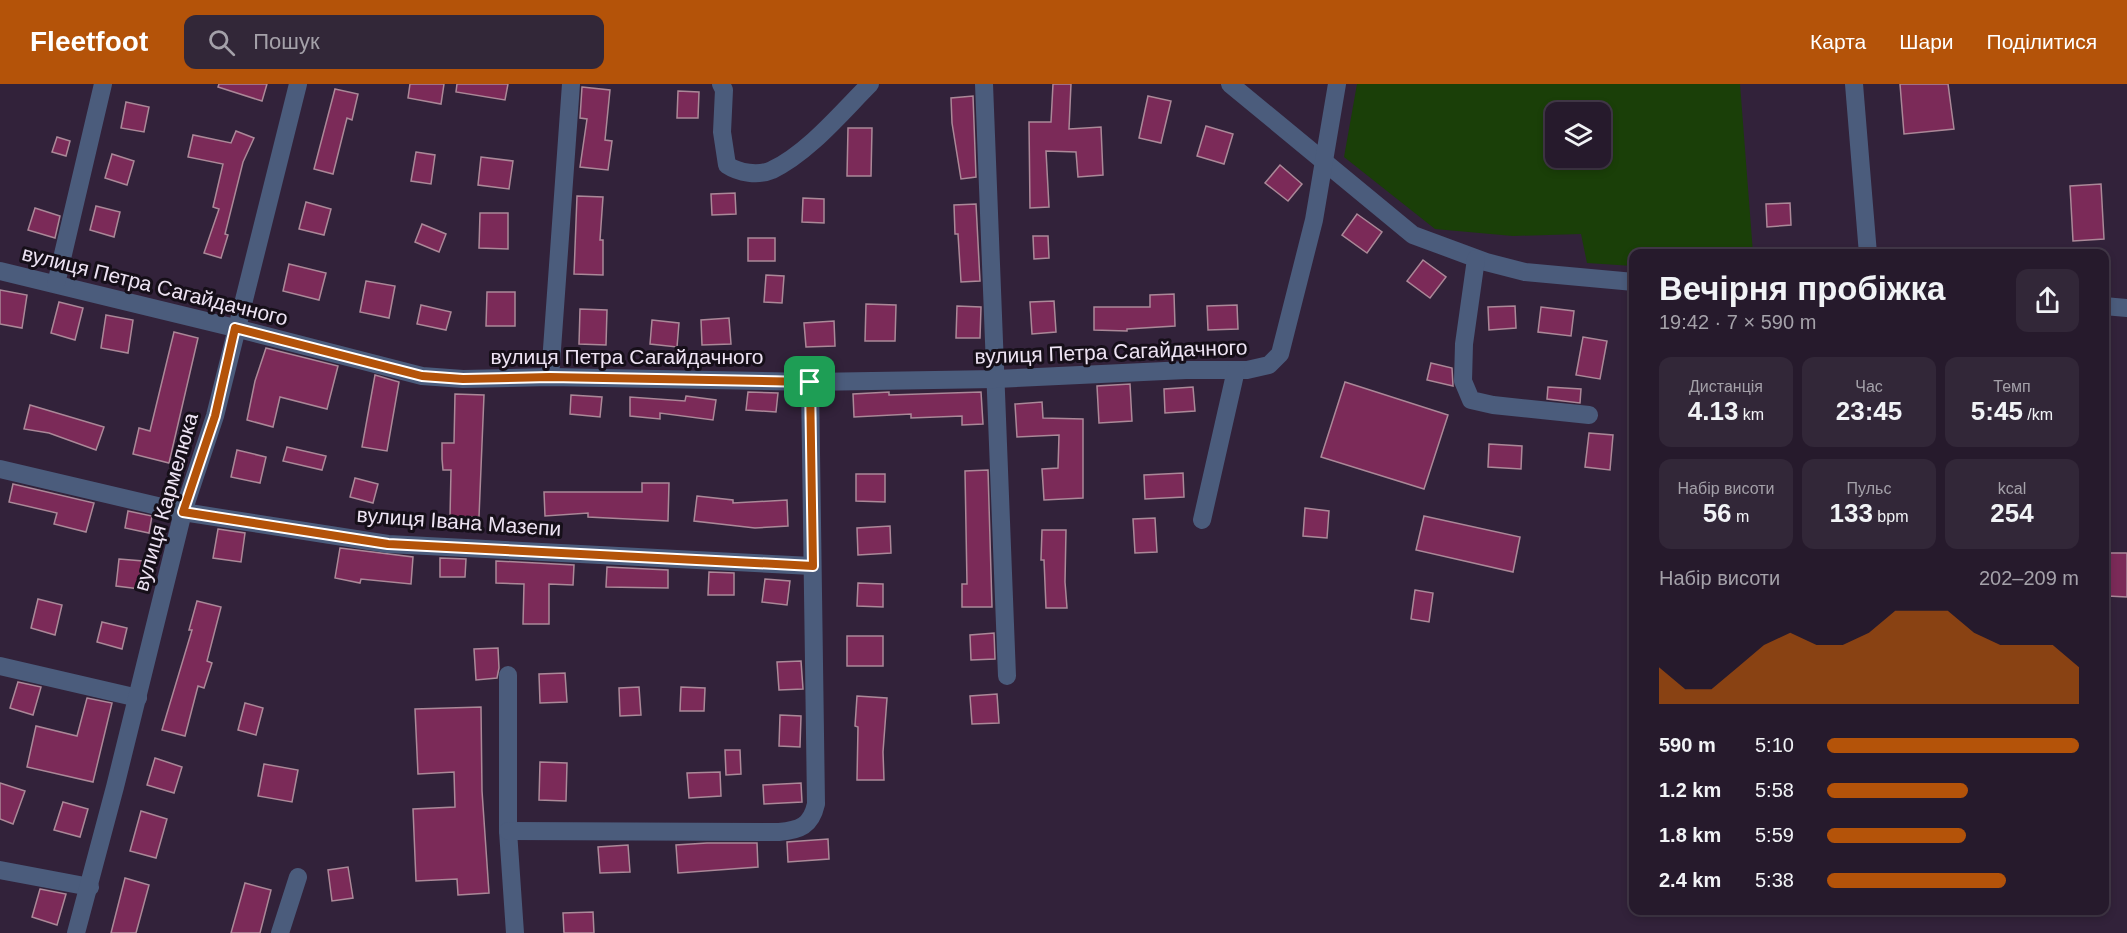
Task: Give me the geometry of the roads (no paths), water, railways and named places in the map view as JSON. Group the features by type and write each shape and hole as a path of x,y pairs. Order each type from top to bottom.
{"street":[{"path":"56,284 103,84"},
{"name":"вулиця Кармелюка","path":"76,933 90,887 183,512 215,416 235,328 278,170 298,84"},
{"path":"550,377 571,84"},
{"path":"721,84 724,90 722,132 727,165 747,173 770,171 804,148 870,84"},
{"path":"984,84 1007,676"},
{"path":"1230,84 1413,235 1476,259 1525,272 1629,282"},
{"name":"вулиця Петра Сагайдачного","path":"0,271 422,376 463,379 550,377 810,382 996,380 1236,370 1269,365 1280,354 1314,220 1337,84"},
{"path":"1854,84 1868,249"},
{"path":"1476,259 1464,344 1463,381 1471,400 1493,405 1589,415"},
{"path":"2109,306 2127,308"},
{"path":"1202,520 1236,370"},
{"path":"508,831 779,832 796,831 808,823 816,804 810,382"},
{"name":"вулиця Івана Мазепи","path":"0,469 183,512 388,544 813,566"},
{"path":"0,666 138,698"},
{"path":"507,675 508,831 515,933"},
{"path":"0,870 90,887"},
{"path":"280,933 298,877"}]}
